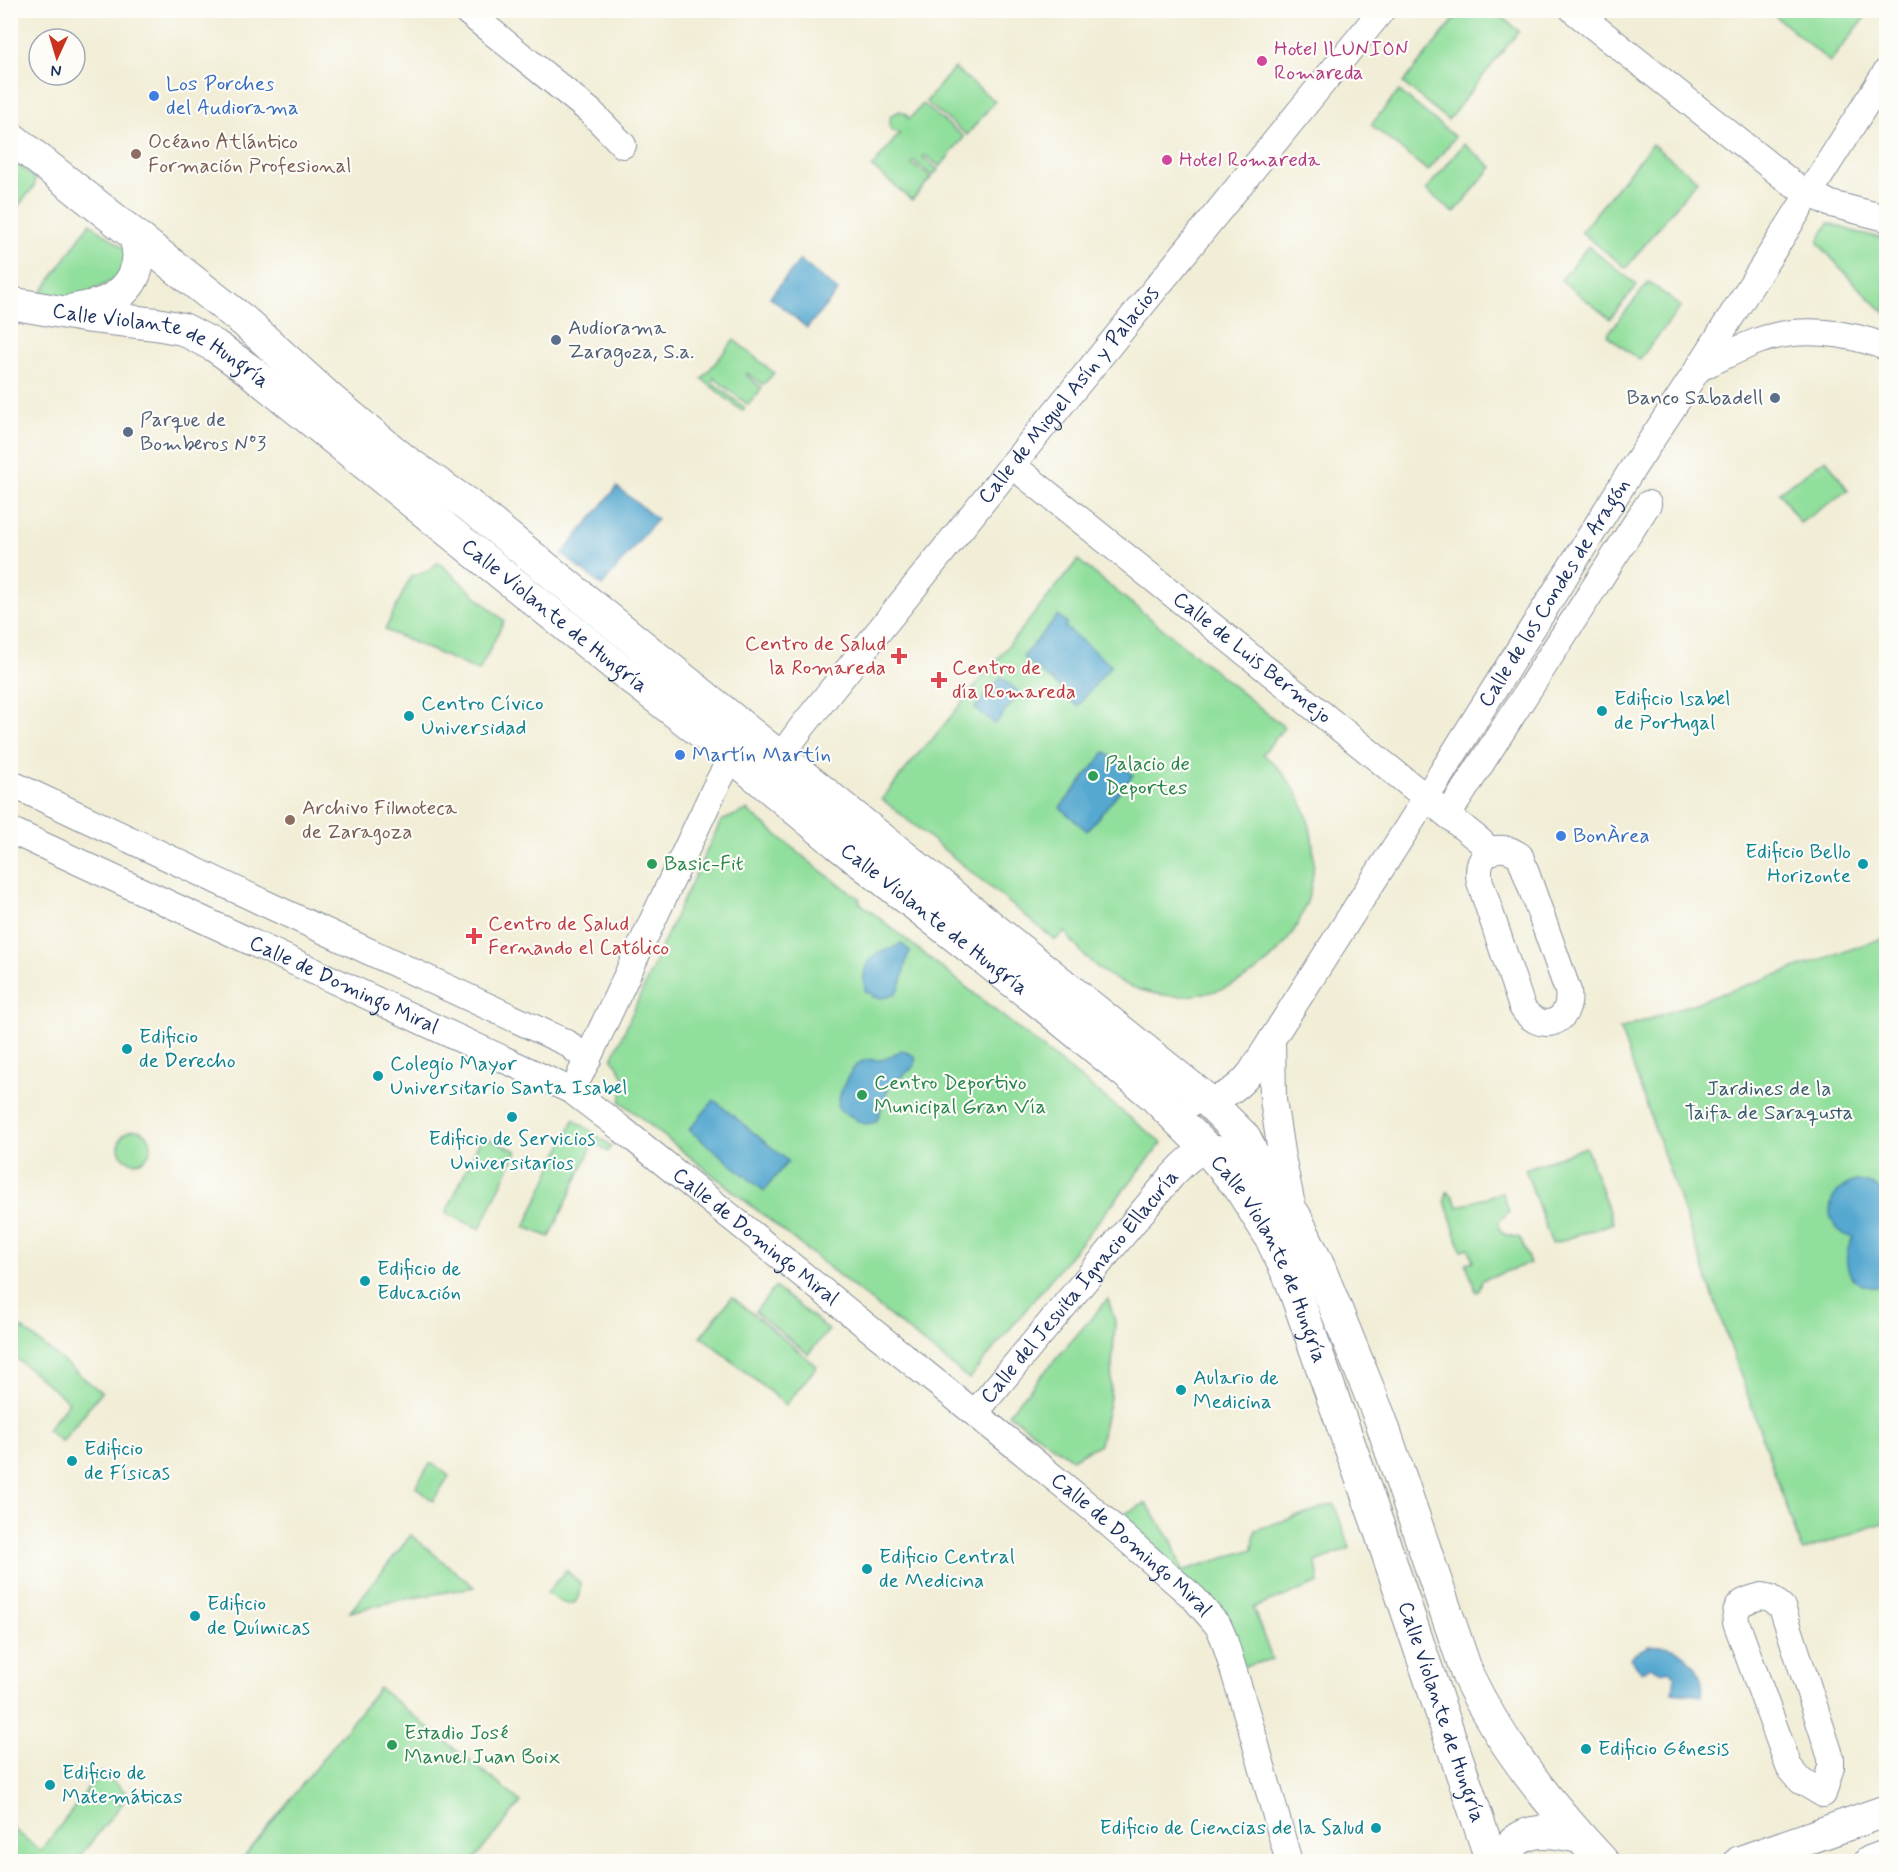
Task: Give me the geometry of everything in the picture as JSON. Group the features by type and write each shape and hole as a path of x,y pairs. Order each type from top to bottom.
{"main road":[{"name":"Calle Violante de Hungría","path":"10,137 245,322 331,400 405,461 467,504 1208,1101 1239,1130 1295,1216 1319,1267 1380,1418 1468,1676 1502,1738 1579,1837 1603,1862"},
{"path":"74,315 104,303 125,289 131,282 138,265 138,246 135,237"},
{"name":"Calle Violante de Hungría","path":"10,303 74,315 183,329 215,346 273,389 611,662 732,756 838,844 1042,1004 1152,1094 1206,1148 1257,1212 1292,1280 1492,1862"},
{"path":"183,329 219,336 300,372"},
{"path":"1740,1862 1887,1811"},
{"path":"1499,1862 1510,1845 1523,1836 1535,1832 1579,1837"},
{"path":"1870,1862 1887,1856"}],"street":[{"path":"465,10 602,123 623,145"},
{"name":"Calle de Miguel Asín y Palacios","path":"774,790 775,773 780,757 802,727 1382,10"},
{"path":"1573,10 1777,173 1809,194 1831,204 1887,218"},
{"name":"Calle de los Condes de Aragón","path":"1208,1101 1224,1095 1241,1084 1251,1072 1629,474 1887,72"},
{"path":"1698,369 1760,340 1805,332 1869,340 1887,347"},
{"name":"Calle de Luis Bermejo","path":"1012,465 1480,840 1490,851"},
{"name":"Calle de los Condes de Aragón","path":"1448,815 1648,504"},
{"path":"572,1091 719,778 732,756 731,718"},
{"name":"Calle de Domingo Miral","path":"10,783 567,1042 588,1060"},
{"name":"Calle de Domingo Miral","path":"10,830 572,1091 975,1413 1090,1507 1194,1598 1219,1627 1252,1731 1289,1862"},
{"path":"1503,849 1520,856 1568,991 1568,1007 1565,1014 1555,1021 1532,1020 1522,1007 1479,877 1481,860 1490,851 1503,849"},
{"name":"Calle Violante de Hungría","path":"1272,1039 1273,1100 1281,1152 1295,1216"},
{"path":"1152,1094 1190,1102 1208,1101"},
{"path":"1206,1148 1252,1152"},
{"name":"Calle del Jesuita Ignacio Ellacuría","path":"975,1413 1172,1176 1191,1157 1206,1148"},
{"path":"1762,1596 1771,1598 1782,1607 1831,1758 1831,1767 1823,1794 1801,1781 1789,1767 1734,1614 1738,1606 1750,1599 1762,1596"}],"green space":[{"path":"1778,10 1870,11 1830,62 1774,15"},
{"path":"1461,11 1494,11 1519,31 1448,120 1403,83"},
{"path":"954,68 995,101 967,135 926,102"},
{"path":"1399,91 1455,137 1428,171 1371,125"},
{"path":"923,104 964,137 940,167 925,155 923,157 938,170 932,176 914,161 912,164 931,178 912,200 872,167 900,133 893,131 889,125 891,115 900,111 909,119"},
{"path":"1464,144 1492,167 1454,213 1426,190"},
{"path":"1652,144 1697,180 1626,268 1581,232"},
{"path":"11,159 34,177 35,181 34,187 11,214"},
{"path":"90,223 128,251 119,277 96,289 88,301 40,295"},
{"path":"1829,223 1886,239 1886,314 1819,244 1818,241"},
{"path":"1588,246 1637,285 1610,319 1561,280"},
{"path":"1649,282 1681,307 1639,360 1607,335"},
{"path":"734,340 774,373 763,385 747,373 746,375 762,388 748,405 714,378 712,382 745,408 742,411 702,379"},
{"path":"1826,459 1848,490 1800,523 1779,492"},
{"name":"Palacio de Deportes","path":"1078,560 1284,727 1263,754 1289,781 1306,814 1312,838 1313,876 1304,911 1287,941 1263,966 1233,984 1200,994 1164,995 1117,981 1092,963 1065,932 1055,940 882,799"},
{"path":"438,562 504,621 479,671 385,630 411,576 426,572"},
{"name":"Centro Deportivo Municipal Gran Vía","path":"747,810 1162,1143 969,1379 620,1101 624,1078 612,1059 674,919 721,821"},
{"name":"Jardines de la Taifa de Saraqusta","path":"1886,937 1886,1522 1802,1551 1620,1029"},
{"path":"574,1119 611,1146 608,1152 594,1142 550,1237 525,1227"},
{"path":"135,1130 146,1135 151,1146 146,1157 135,1162 124,1157 119,1146 124,1135"},
{"path":"482,1136 517,1151 480,1229 446,1213"},
{"path":"1586,1147 1613,1223 1552,1244 1525,1169"},
{"path":"1447,1192 1452,1195 1458,1207 1502,1192 1509,1211 1498,1223 1500,1230 1506,1235 1520,1238 1530,1263 1482,1280 1479,1291 1476,1292 1466,1263 1473,1261 1469,1248 1461,1250 1445,1201"},
{"path":"775,1287 829,1330 808,1354 755,1312"},
{"path":"732,1297 817,1366 786,1405 701,1336"},
{"path":"1108,1299 1115,1322 1110,1398 1100,1444 1072,1459 1008,1414"},
{"path":"22,1328 101,1392 62,1442 47,1430 69,1402 11,1354 11,1343"},
{"path":"430,1464 435,1465 449,1476 433,1501 416,1487"},
{"path":"1146,1503 1172,1541 1182,1571 1253,1549 1255,1530 1334,1504 1350,1548 1316,1562 1319,1583 1253,1608 1272,1659 1242,1667 1112,1520"},
{"path":"411,1535 474,1587 395,1601 350,1612"},
{"path":"566,1570 580,1583 577,1599 570,1604 559,1601 547,1593"},
{"name":"Estadio José Manuel Juan Boix","path":"379,1688 521,1802 473,1861 241,1861"},
{"path":"101,1772 129,1795 76,1861 11,1861 11,1827 41,1851"}],"water":[{"path":"800,260 838,291 807,328 770,297"},
{"path":"617,487 657,519 602,586 562,554"},
{"path":"1058,615 1067,623 1065,627 1111,665 1078,706 1068,699 1070,696 1023,657"},
{"path":"1001,677 1020,693 995,724 975,708"},
{"path":"1105,752 1133,775 1087,831 1060,808"},
{"path":"901,943 910,951 898,990 885,998 873,997 871,993 866,993 864,976 869,960 878,953"},
{"path":"901,1050 915,1056 914,1066 890,1086 876,1122 865,1124 842,1112 838,1107 841,1094 846,1080 855,1067 865,1060 883,1059"},
{"path":"714,1100 788,1161 764,1191 689,1130"},
{"path":"1856,1181 1875,1186 1886,1200 1886,1285 1874,1287 1863,1285 1851,1276 1847,1253 1853,1238 1842,1233 1831,1218 1832,1200 1837,1192"},
{"path":"1648,1646 1671,1648 1686,1656 1701,1678 1702,1696 1673,1692 1675,1675 1668,1670 1661,1671 1651,1667 1641,1672 1631,1658"}],"place":[{"name":"Hotel ILUNION Romareda","path":"1262,61"},
{"name":"Los Porches del Audiorama","path":"154,96"},
{"name":"Océano Atlántico Formación Profesional","path":"136,154"},
{"name":"Hotel Romareda","path":"1167,160"},
{"name":"Audiorama Zaragoza, S.a.","path":"556,340"},
{"name":"Banco Sabadell","path":"1775,398"},
{"name":"Parque de Bomberos Nº3","path":"128,432"},
{"name":"Centro de Salud la Romareda","path":"899,656"},
{"name":"Centro de día Romareda","path":"939,680"},
{"name":"Edificio Isabel de Portugal","path":"1602,711"},
{"name":"Centro Cívico Universidad","path":"409,716"},
{"name":"Martín Martín","path":"680,755"},
{"name":"Palacio de Deportes","path":"1093,776"},
{"name":"Archivo Filmoteca de Zaragoza","path":"290,820"},
{"name":"BonÀrea","path":"1561,836"},
{"name":"Basic-Fit","path":"652,864"},
{"name":"Edificio Bello Horizonte","path":"1863,864"},
{"name":"Centro de Salud Fernando el Católico","path":"474,936"},
{"name":"Edificio de Derecho","path":"127,1049"},
{"name":"Colegio Mayor Universitario Santa Isabel","path":"378,1076"},
{"name":"Centro Deportivo Municipal Gran Vía","path":"862,1095"},
{"name":"Edificio de Servicios Universitarios","path":"512,1117"},
{"name":"Edificio de Educación","path":"365,1281"},
{"name":"Aulario de Medicina","path":"1181,1390"},
{"name":"Edificio de Físicas","path":"72,1461"},
{"name":"Edificio Central de Medicina","path":"867,1569"},
{"name":"Edificio de Químicas","path":"195,1616"},
{"name":"Estadio José Manuel Juan Boix","path":"392,1745"},
{"name":"Edificio Génesis","path":"1586,1749"},
{"name":"Edificio de Matemáticas","path":"50,1785"},
{"name":"Edificio de Ciencias de la Salud","path":"1376,1828"}]}
